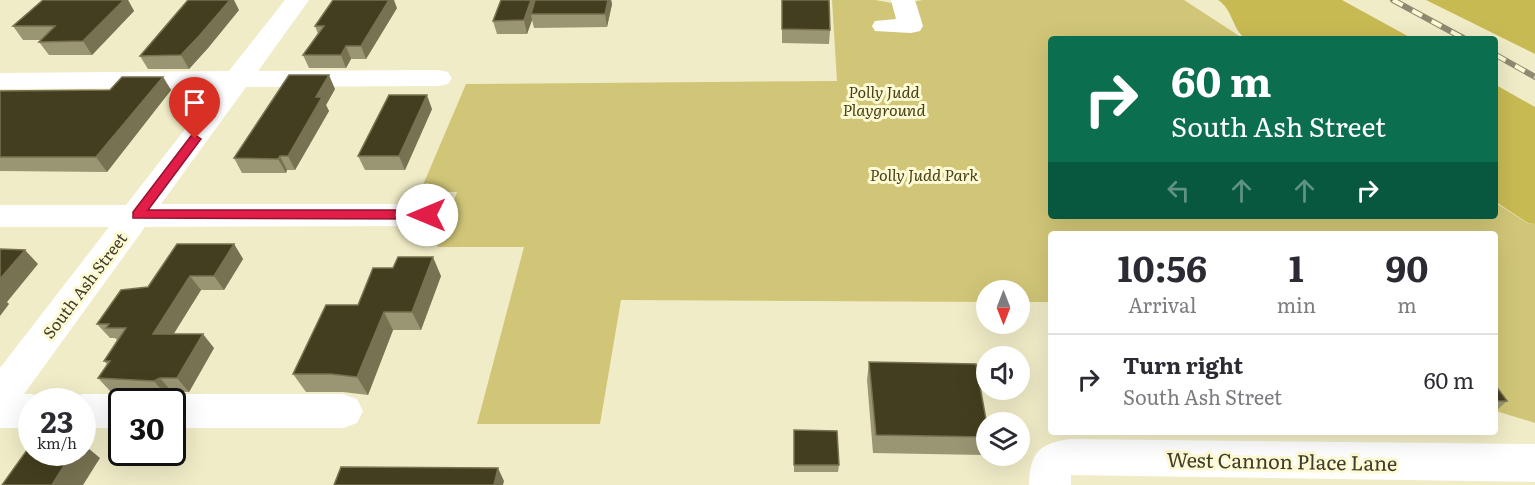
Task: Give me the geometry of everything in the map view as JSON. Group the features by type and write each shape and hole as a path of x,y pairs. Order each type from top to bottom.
{"street":[{"name":"South Ash Street","path":"0,397 239,81 297,0"},
{"path":"884,26 911,26 903,0"},
{"path":"0,81 439,78"},
{"path":"0,216 427,215"},
{"path":"0,411 18,411"},
{"path":"186,411 343,411"},
{"name":"West Cannon Place Lane","path":"1050,484 1050,466 1059,459 1071,458 1535,463"}],"green space":[{"name":"Polly Judd Park","path":"832,0 875,0 898,4 923,0 1184,0 1239,36 1048,36 1048,219 1498,219 1498,204 1527,223 1535,224 1535,423 1498,412 1498,231 1048,231 1048,302 1030,302 1030,280 976,280 976,302 621,300 600,424 477,424 524,247 437,247 457,192 420,192 466,84 837,81"}],"shaded area":[{"path":"1218,0 1342,0 1408,36 1242,36 1223,4"},
{"path":"1426,0 1535,0 1535,54"},
{"path":"1498,86 1535,107 1535,224 1528,223 1498,203"}],"building":[{"path":"43,0 124,0 83,41 39,42 55,26 13,26"},
{"path":"188,0 230,0 181,55 140,56"},
{"path":"333,0 389,0 361,46 346,46 341,55 303,55 324,26 315,26"},
{"path":"501,0 531,0 524,20 493,21"},
{"path":"535,0 608,0 605,14 531,14"},
{"path":"782,0 829,0 830,30 782,29"},
{"path":"289,75 329,75 316,97 322,97 288,156 280,156 278,159 234,158"},
{"path":"122,77 163,77 96,157 0,157 0,91 110,90"},
{"path":"389,95 427,95 399,156 358,156"},
{"path":"177,244 234,244 214,276 190,276 153,334 203,334 177,378 160,378 154,381 98,378 110,361 104,361 126,328 106,328 109,324 97,324 121,290 148,287"},
{"path":"0,249 25,250 0,279"},
{"path":"398,257 433,257 412,312 384,312 357,377 293,374 326,305 358,305 373,268 393,268"},
{"path":"869,362 976,364 976,400 982,400 985,412 976,412 976,437 876,435"},
{"path":"1498,389 1507,401 1498,401"},
{"path":"794,430 837,431 839,465 794,465"},
{"path":"18,463 18,466 64,466 52,485 2,485"},
{"path":"341,467 498,468 494,485 334,485"}],"railway":[{"path":"1393,0 1459,36"},
{"path":"1498,56 1535,77"}],"route":[{"path":"195,139 138,215 427,215"}],"park label":[{"name":"Polly Judd Playground","path":"884,100"}]}
